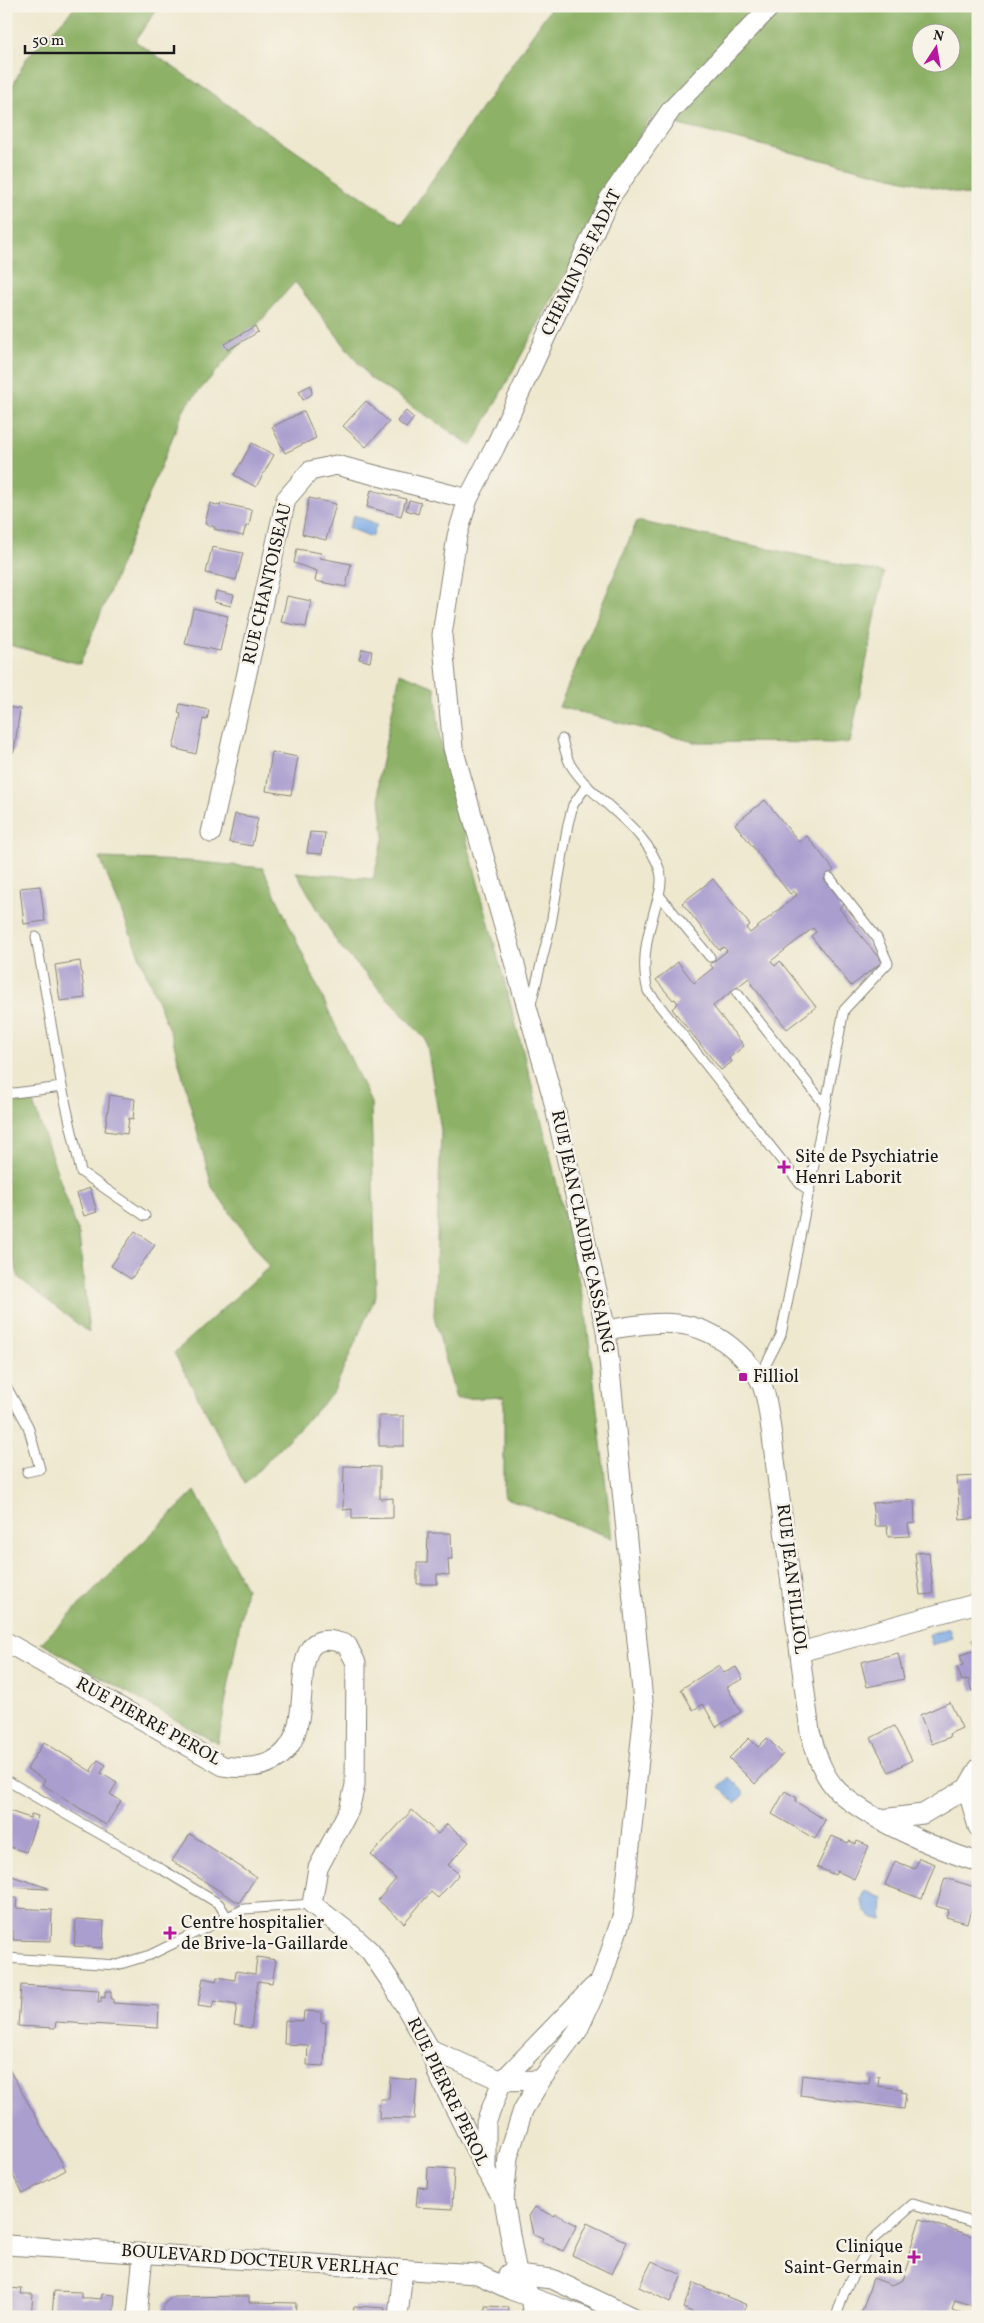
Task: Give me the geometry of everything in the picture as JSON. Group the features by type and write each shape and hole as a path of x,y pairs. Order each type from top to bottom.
{"street":[{"name":"CHEMIN DE FADAT","path":"468,498 495,448 609,199 671,110 771,6"},
{"name":"RUE CHANTOISEAU","path":"211,833 286,499 310,471 336,465 468,498"},
{"name":"RUE JEAN CLAUDE CASSAING","path":"468,498 457,536 442,635 453,748 552,1095 606,1330 644,1711 623,1914 602,1977 578,2030 541,2080 523,2110 508,2156 504,2200"},
{"name":"RUE JEAN FILLIOL","path":"606,1330 652,1323 674,1323 699,1327 721,1337 746,1360 764,1390 771,1429 810,1732 820,1764 838,1790 881,1819 941,1850 978,1862"},
{"path":"800,1652 978,1603"},
{"name":"RUE PIERRE PEROL","path":"6,1642 223,1766 244,1769 267,1765 281,1757 292,1744 298,1726 303,1671 309,1650 320,1640 333,1640 348,1645 356,1663 355,1785 349,1810 318,1868 312,1904 370,1951 391,1982 430,2049 438,2074 486,2171 504,2200 514,2282 530,2296"},
{"path":"881,1819 923,1814 966,1788 978,1769"},
{"path":"966,1788 978,1827"},
{"name":"RUE JEAN CLAUDE CASSAING","path":"486,2171 486,2123 502,2080 602,1977"},
{"path":"430,2049 502,2080 541,2080"},
{"name":"BOULEVARD DOCTEUR VERLHAC","path":"6,2245 403,2270 477,2274 493,2272 514,2282 552,2279 632,2317"},
{"path":"137,2317 143,2254"},
{"path":"398,2317 403,2270"},
{"path":"533,2317 530,2296 585,2317"}],"lane":[{"path":"562,739 571,765 587,786 628,822 660,871 661,881 645,952 645,980 648,991 801,1185 810,1191"},
{"path":"529,1012 551,924 568,824 573,805 587,786"},
{"path":"758,1379 781,1335 844,1010 888,963 877,938 830,878"},
{"path":"658,895 710,957"},
{"path":"36,937 62,1087 81,1172 145,1216"},
{"path":"737,993 825,1105"},
{"path":"6,1094 62,1087"},
{"path":"6,1386 28,1426 40,1469 27,1472"},
{"path":"6,1780 219,1904 227,1917"},
{"path":"6,1958 117,1965 150,1955 244,1909 312,1904"},
{"path":"836,2317 845,2290 872,2240 913,2204 978,2224"}],"green space":[{"path":"76,6 159,6 135,41 402,224 552,6 978,6 978,198 650,118 472,446 370,378 295,282 185,407 80,664 6,644 6,99 26,59"},
{"path":"637,521 884,573 850,743 694,742 559,707"},
{"path":"400,673 435,687 440,740 548,1145 586,1314 612,1538 504,1497 504,1397 456,1399 434,1316 441,1131 426,1040 338,944 296,872 373,879 384,836 378,780"},
{"path":"100,858 188,861 263,868 371,1103 376,1295 333,1393 245,1484 174,1353 269,1267 212,1187 173,1040"},
{"path":"32,1100 79,1235 89,1333 19,1278 6,1233 6,1105"},
{"path":"195,1491 246,1589 218,1744 41,1643"}],"water":[{"path":"354,515 377,524 372,537 349,528"},
{"path":"949,1628 952,1638 932,1645 929,1635"},
{"path":"729,1777 745,1793 735,1803 719,1787"},
{"path":"865,1891 883,1898 882,1920 874,1918 864,1911 862,1900"}],"building":[{"path":"255,326 258,332 228,350 224,344"},
{"path":"311,385 312,394 303,400 299,391"},
{"path":"366,401 389,422 366,447 343,426"},
{"path":"304,411 316,438 285,453 272,427"},
{"path":"406,411 414,418 406,428 397,421"},
{"path":"252,443 274,455 256,487 234,475"},
{"path":"371,490 406,499 401,516 367,507"},
{"path":"309,498 336,504 326,540 302,534"},
{"path":"409,500 421,503 418,514 406,510"},
{"path":"210,503 220,506 221,503 252,510 249,526 246,526 243,536 214,529 215,527 205,524"},
{"path":"212,547 243,553 236,580 206,573"},
{"path":"297,549 321,553 320,558 351,564 346,587 315,581 317,571 294,563"},
{"path":"216,591 234,595 231,606 214,602"},
{"path":"287,596 311,601 306,627 281,622"},
{"path":"193,608 228,616 220,651 185,644"},
{"path":"362,649 372,651 370,662 359,659"},
{"path":"180,704 209,710 207,720 203,719 196,754 173,748 181,714 178,713"},
{"path":"6,707 20,709 14,752 6,751"},
{"path":"272,752 298,757 291,795 266,791"},
{"path":"765,800 799,842 807,836 834,870 824,879 844,904 839,908 882,962 851,986 811,936 816,932 813,928 771,961 775,966 780,961 816,1007 787,1029 751,984 753,982 749,978 713,1006 744,1046 729,1058 732,1062 721,1070 672,1009 678,1003 675,999 673,1000 656,980 678,962 694,983 713,968 710,964 727,951 724,947 719,950 682,903 713,879 750,925 746,928 750,933 797,895 794,891 790,894 735,824"},
{"path":"235,814 258,818 252,846 229,842"},
{"path":"310,832 325,833 322,854 307,853"},
{"path":"40,886 45,921 24,924 20,888"},
{"path":"80,961 85,998 60,1001 55,965"},
{"path":"110,1095 135,1099 133,1119 129,1118 127,1134 105,1131"},
{"path":"90,1188 97,1212 84,1216 77,1193"},
{"path":"135,1231 155,1245 131,1279 111,1266"},
{"path":"379,1416 404,1416 404,1446 379,1446"},
{"path":"344,1466 380,1467 380,1499 393,1498 393,1518 352,1519 352,1509 343,1510"},
{"path":"978,1476 978,1518 960,1520 957,1477"},
{"path":"914,1500 915,1523 908,1524 910,1536 888,1537 887,1526 875,1526 872,1503"},
{"path":"428,1533 451,1533 452,1559 448,1559 449,1575 437,1574 437,1584 417,1584 417,1563 427,1563"},
{"path":"929,1552 933,1594 920,1595 915,1553"},
{"path":"978,1638 978,1689 972,1691 968,1679 962,1681 957,1667 963,1665 960,1655 976,1650 972,1640"},
{"path":"898,1653 904,1679 867,1687 861,1662"},
{"path":"719,1665 724,1673 736,1667 743,1679 727,1687 741,1712 716,1727 703,1704 693,1710 681,1689"},
{"path":"950,1702 962,1728 949,1734 950,1737 932,1744 920,1715"},
{"path":"894,1726 912,1760 889,1772 871,1738"},
{"path":"749,1738 758,1747 767,1738 783,1754 755,1784 729,1758"},
{"path":"44,1742 92,1772 91,1770 98,1760 106,1765 101,1773 117,1783 110,1794 121,1801 106,1825 42,1784 45,1780 27,1769"},
{"path":"785,1791 797,1798 795,1801 825,1820 815,1839 772,1814"},
{"path":"6,1810 30,1818 31,1814 38,1816 26,1852 6,1846"},
{"path":"412,1810 438,1834 447,1824 469,1842 448,1865 459,1874 438,1898 431,1892 404,1923 378,1900 396,1879 371,1855"},
{"path":"190,1834 256,1877 239,1903 172,1861"},
{"path":"832,1836 848,1843 849,1841 856,1844 857,1841 869,1846 854,1879 837,1871 835,1875 817,1867"},
{"path":"919,1858 935,1864 922,1899 885,1885 895,1861 915,1869"},
{"path":"6,1874 48,1888 48,1889 6,1887"},
{"path":"945,1878 978,1888 967,1923 946,1917 949,1910 936,1906"},
{"path":"6,1898 17,1898 16,1908 52,1910 51,1941 13,1940 13,1931 6,1930"},
{"path":"76,1919 104,1921 103,1948 74,1946"},
{"path":"257,1957 276,1960 272,1983 258,1981 251,2028 234,2025 237,2005 214,2001 212,2008 198,2006 203,1978 216,1981 217,1977 235,1980 236,1971 255,1974"},
{"path":"21,1985 99,1990 98,2002 101,2002 101,1997 105,1998 105,1991 111,1991 113,2003 159,2006 158,2028 56,2022 55,2028 18,2026"},
{"path":"304,2011 321,2012 321,2022 326,2023 324,2066 307,2065 308,2045 284,2044 285,2020 303,2021"},
{"path":"6,2064 66,2170 23,2194 6,2163"},
{"path":"802,2075 869,2084 870,2075 879,2076 878,2086 902,2089 901,2092 906,2093 904,2109 800,2095"},
{"path":"390,2078 417,2080 414,2119 379,2118 380,2099 389,2099"},
{"path":"428,2167 454,2169 452,2209 416,2207 418,2187 427,2188"},
{"path":"535,2207 577,2225 563,2251 541,2241 543,2238 533,2234 529,2216"},
{"path":"920,2219 978,2238 978,2307 955,2300 952,2310 977,2317 860,2317 873,2278 892,2285 903,2280 910,2260 907,2259"},
{"path":"587,2223 627,2242 612,2274 572,2255"},
{"path":"652,2261 682,2275 670,2302 639,2287"},
{"path":"694,2283 747,2305 742,2317 703,2317 683,2308"},
{"path":"7,2288 22,2289 21,2294 33,2294 31,2317 6,2317"},
{"path":"54,2291 81,2292 81,2298 101,2299 102,2294 115,2295 113,2317 52,2317"},
{"path":"249,2296 249,2302 296,2303 295,2317 162,2317 164,2304 172,2297"},
{"path":"354,2306 385,2308 384,2317 353,2317"},
{"path":"485,2306 509,2307 508,2317 485,2317"}],"place":[{"name":"Site de Psychiatrie Henri Laborit","path":"784,1167"},
{"name":"Filliol","path":"743,1377"},
{"name":"Centre hospitalier de Brive-la-Gaillarde","path":"170,1933"},
{"name":"Clinique Saint-Germain","path":"914,2257"}]}
